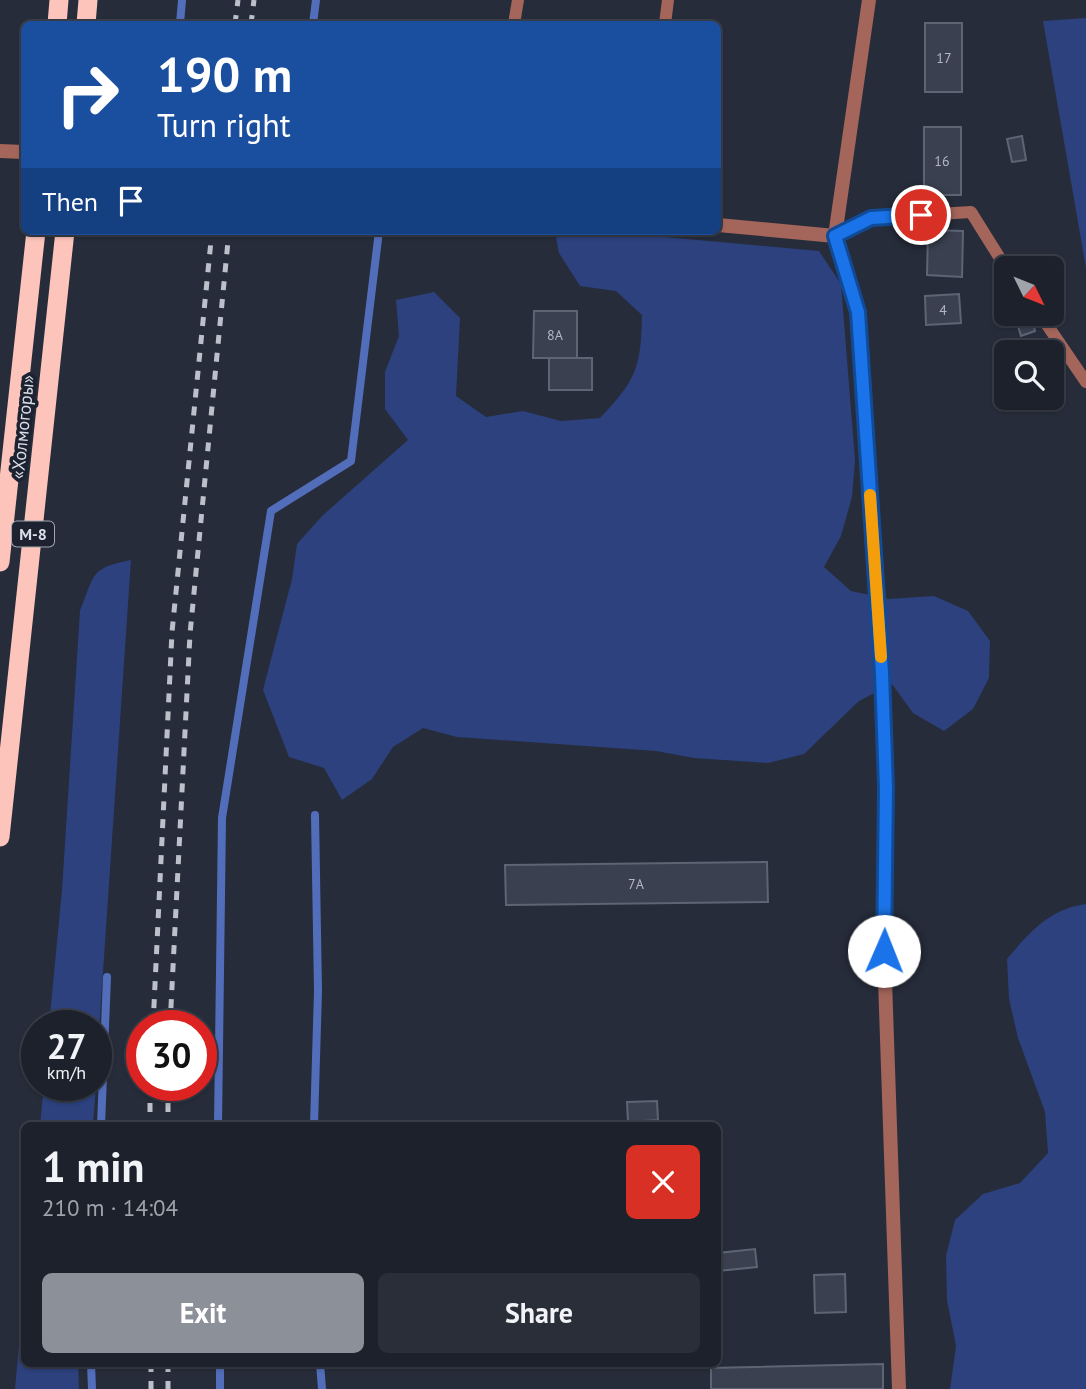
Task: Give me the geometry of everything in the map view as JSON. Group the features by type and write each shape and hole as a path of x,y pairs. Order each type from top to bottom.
{"highway":[{"path":"57,21 59,0"},
{"path":"86,21 88,0"},
{"name":"«Холмогоры»","path":"0,562 36,235"},
{"name":"«Холмогоры»","path":"0,837 65,235"}],"street":[{"path":"869,0 835,236 858,312 882,673 886,788 884,951 899,1389"},
{"path":"0,151 21,152"},
{"path":"721,225 835,236"}],"lane":[{"path":"514,21 518,0"},
{"path":"665,21 668,0"},
{"path":"835,236 871,218 971,212 998,256"},
{"path":"1048,326 1086,382"}],"shaded area":[{"path":"1086,18 1086,268 1043,21"},
{"path":"560,235 642,235 819,251 841,284 855,460 852,497 841,536 824,567 851,591 889,599 934,596 968,611 990,641 989,678 973,709 944,731 913,713 892,684 859,701 804,754 768,763 694,758 656,751 457,737 423,728 393,747 372,779 342,800 324,768 289,757 263,690 292,579 297,544 322,516 408,440 385,409 385,372 399,336 396,300 434,292 460,318 456,396 486,417 523,411 561,421 600,418 629,383 638,361 642,315 616,291 580,286 559,253 556,238"},
{"path":"131,560 100,1010 50,1010 62,890 80,611 96,575 108,566"},
{"path":"1086,904 1086,1389 950,1389 956,1346 947,1300 946,1256 955,1220 983,1194 1020,1183 1048,1153 1045,1112 1018,1038 1009,999 1007,959 1032,931 1051,916"},
{"path":"42,1101 95,1101 93,1122 40,1122"},
{"path":"21,1323 21,1367 78,1367 79,1389 15,1389"}],"building":[{"path":"925,23 962,23 962,92 925,92"},
{"path":"924,127 961,127 961,195 924,195"},
{"path":"1022,136 1026,160 1012,162 1007,139"},
{"path":"928,230 963,231 962,277 927,275"},
{"path":"959,294 961,323 926,325 925,296"},
{"path":"534,311 577,311 577,358 533,358"},
{"path":"1018,326 1034,326 1035,331 1021,336"},
{"path":"549,358 592,358 592,390 549,390"},
{"path":"767,862 768,902 506,905 505,865"},
{"path":"657,1101 658,1120 628,1122 627,1102"},
{"path":"755,1249 757,1267 721,1271 721,1253"},
{"path":"845,1274 846,1312 815,1313 814,1275"},
{"path":"883,1364 883,1389 711,1389 711,1368"}],"waterway":[{"path":"180,21 182,0"},
{"path":"313,21 316,0"},
{"path":"218,1122 222,818 271,511 351,461 379,235"},
{"path":"314,1122 318,991 315,815"},
{"path":"101,1122 107,977"},
{"path":"91,1367 92,1389"},
{"path":"220,1367 220,1389"},
{"path":"320,1367 322,1389"}],"railway":[{"path":"235,21 238,0"},
{"path":"251,21 254,0"},
{"path":"154,1010 172,632 212,235"},
{"path":"171,1010 190,634 229,235"},
{"path":"150,1101 150,1122"},
{"path":"168,1101 168,1122"},
{"path":"151,1367 151,1389"},
{"path":"168,1367 168,1389"}],"slow traffic":[{"path":"870,495 881,657"}],"route":[{"path":"884,951 886,788 882,673 858,312 835,236 871,218 921,215"}]}
